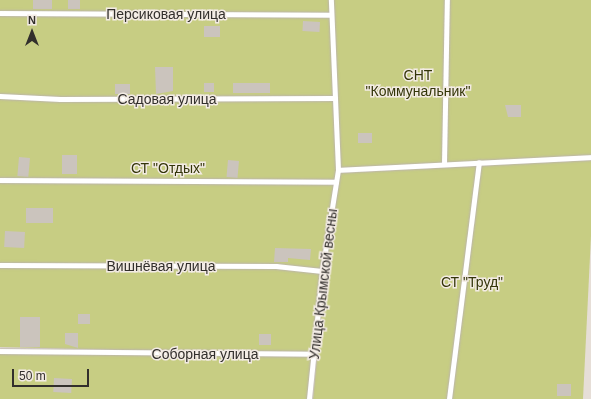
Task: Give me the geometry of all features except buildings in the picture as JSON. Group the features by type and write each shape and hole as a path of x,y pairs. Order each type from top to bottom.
{"lane":[{"name":"Улица Крымской весны","path":"309,399 322,271 338,170 331,0"},
{"path":"444,164 447,0"},
{"name":"Персиковая улица","path":"0,14 331,15"},
{"name":"Садовая улица","path":"0,96 60,99 335,98"},
{"path":"338,170 591,157"},
{"path":"449,399 479,163"},
{"path":"0,180 336,182"},
{"name":"Вишнёвая улица","path":"0,265 276,266 322,271"},
{"name":"Соборная улица","path":"0,351 314,354"}],"green space":[{"name":"СТ \"Отдых\"","path":"0,0 591,0 591,157 338,170 308,399 0,399 0,354 289,354 0,347"},
{"name":"СТ \"Труд\"","path":"591,160 591,236 583,399 313,399 325,272 339,173"}],"park label":[{"name":"СНТ \"Коммунальник\"","path":"418,84"}]}
